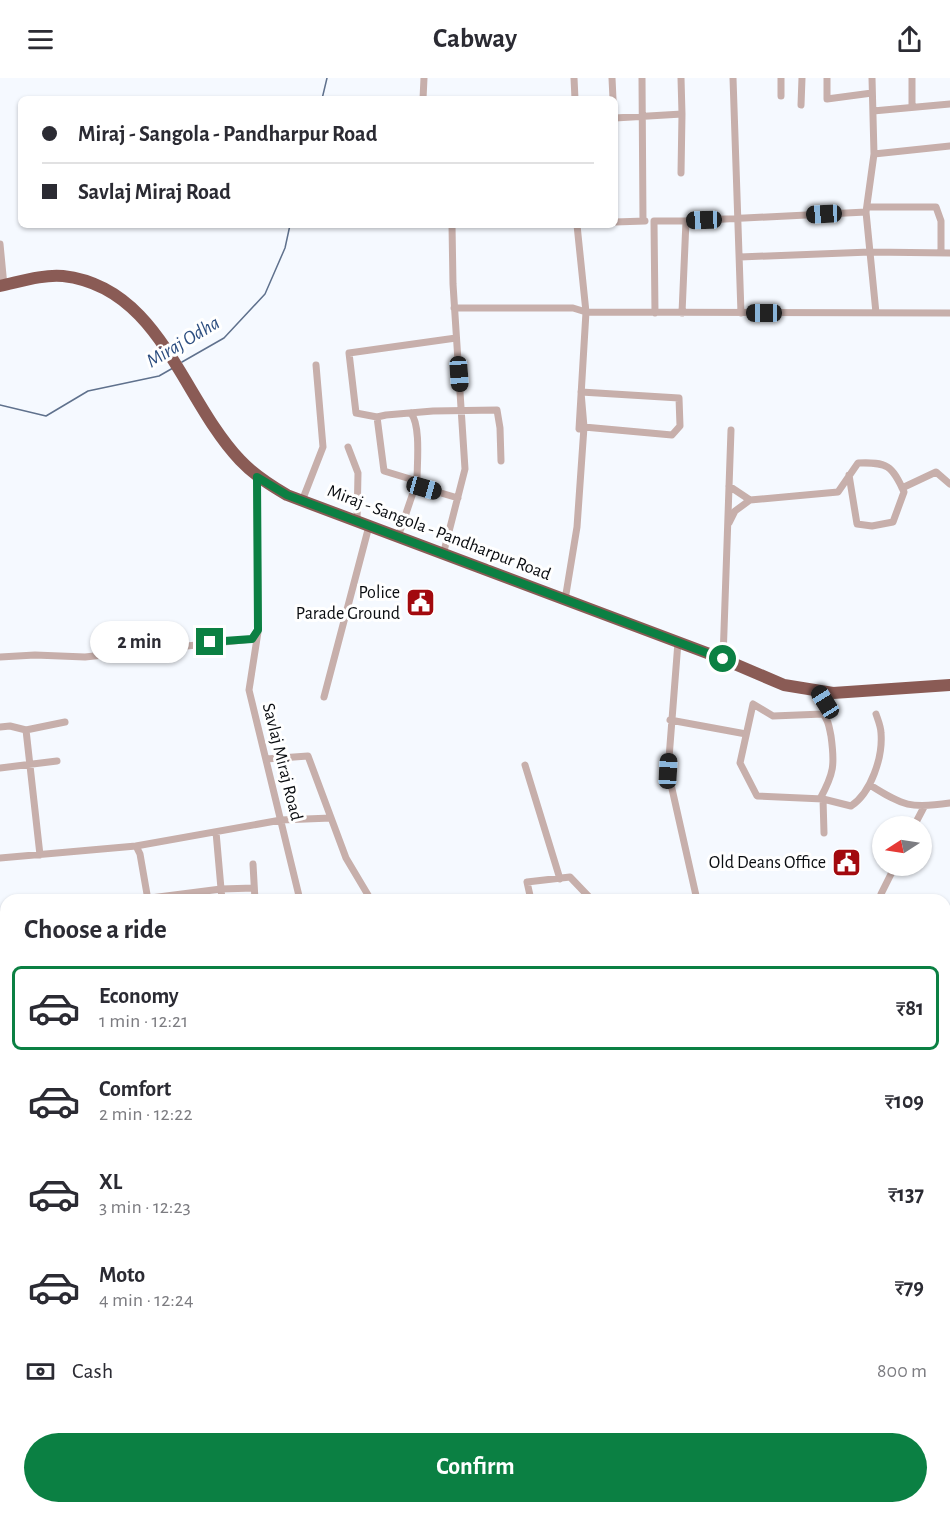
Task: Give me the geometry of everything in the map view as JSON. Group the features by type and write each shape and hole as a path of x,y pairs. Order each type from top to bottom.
{"highway":[{"name":"Miraj - Sangola - Pandharpur Road","path":"2,286 60,276 88,281 117,294 142,318 162,342 197,401 238,458 257,477 287,495 723,659 784,685 833,693 950,685"}],"street":[{"path":"423,96 424,78"},
{"path":"574,78 575,96"},
{"path":"612,78 613,96"},
{"path":"642,78 643,221"},
{"path":"681,78 681,173"},
{"path":"733,78 741,313"},
{"path":"781,78 781,96"},
{"path":"801,105 802,78"},
{"path":"827,78 827,99 872,93"},
{"path":"872,78 874,154 866,210 876,313"},
{"path":"912,78 912,106"},
{"path":"873,111 950,104"},
{"path":"618,117 682,114"},
{"path":"874,154 950,146"},
{"path":"618,222 739,219 936,207 941,221 941,252"},
{"path":"654,221 656,313"},
{"path":"682,313 686,221"},
{"path":"443,555 465,469 454,308 452,228"},
{"path":"577,228 586,312 581,392 579,429 584,427 672,435 680,426 680,398 581,392"},
{"path":"0,244 2,286"},
{"path":"740,257 870,252 950,253"},
{"path":"454,308 573,308 586,312 656,313 950,313"},
{"path":"456,338 349,353 356,413 377,417 386,414 497,410 501,460"},
{"path":"302,501 323,447 316,365"},
{"path":"398,537 417,481 416,428 415,419 411,413"},
{"path":"377,417 384,471 417,481 424,488 458,498"},
{"path":"565,600 577,527 584,427"},
{"path":"723,659 731,430"},
{"path":"348,447 358,473 357,522"},
{"path":"728,525 735,511 750,500 838,492 849,475 858,463 879,462 892,470 904,492 893,522 872,526 857,524 849,475"},
{"path":"902,488 936,472 950,484"},
{"name":"Savlaj Miraj Road","path":"257,477 258,630 249,690 299,894"},
{"path":"729,486 750,500"},
{"path":"324,697 369,526"},
{"path":"0,657 35,655 85,657 252,639 258,630"},
{"path":"678,642 670,720 668,771 696,894"},
{"path":"818,691 825,702 823,714 828,721 835,761 822,799 824,833"},
{"path":"823,714 774,716 753,704 740,763 757,796 822,799 851,806 862,799 870,785 878,759 881,733 876,714"},
{"path":"670,720 746,734"},
{"path":"0,727 10,726 26,730 65,723"},
{"path":"26,730 40,855"},
{"path":"266,759 308,756 346,858 367,894"},
{"path":"0,768 57,761"},
{"path":"525,765 560,879"},
{"path":"870,785 897,802 924,807 950,803"},
{"path":"919,816 924,807"},
{"path":"0,858 136,846 281,820 331,818"},
{"path":"216,832 221,894"},
{"path":"136,846 140,854 147,894"},
{"path":"253,864 254,894"},
{"path":"881,894 890,876"},
{"path":"530,894 527,882 570,878 586,894"},
{"path":"184,894 221,889 254,888"}],"waterway":[{"name":"Miraj Odha","path":"323,96 327,78"},
{"name":"Miraj Odha","path":"182,362 224,338 265,294 285,248 289,228"},
{"name":"Miraj Odha","path":"0,405 46,416 88,391 159,376 173,368"}],"place":[{"name":"Police Parade Ground","path":"421,603"},
{"name":"Old Deans Office","path":"847,863"}],"route":[{"path":"210,642 252,639 258,630 257,477 287,495 723,659"}]}
